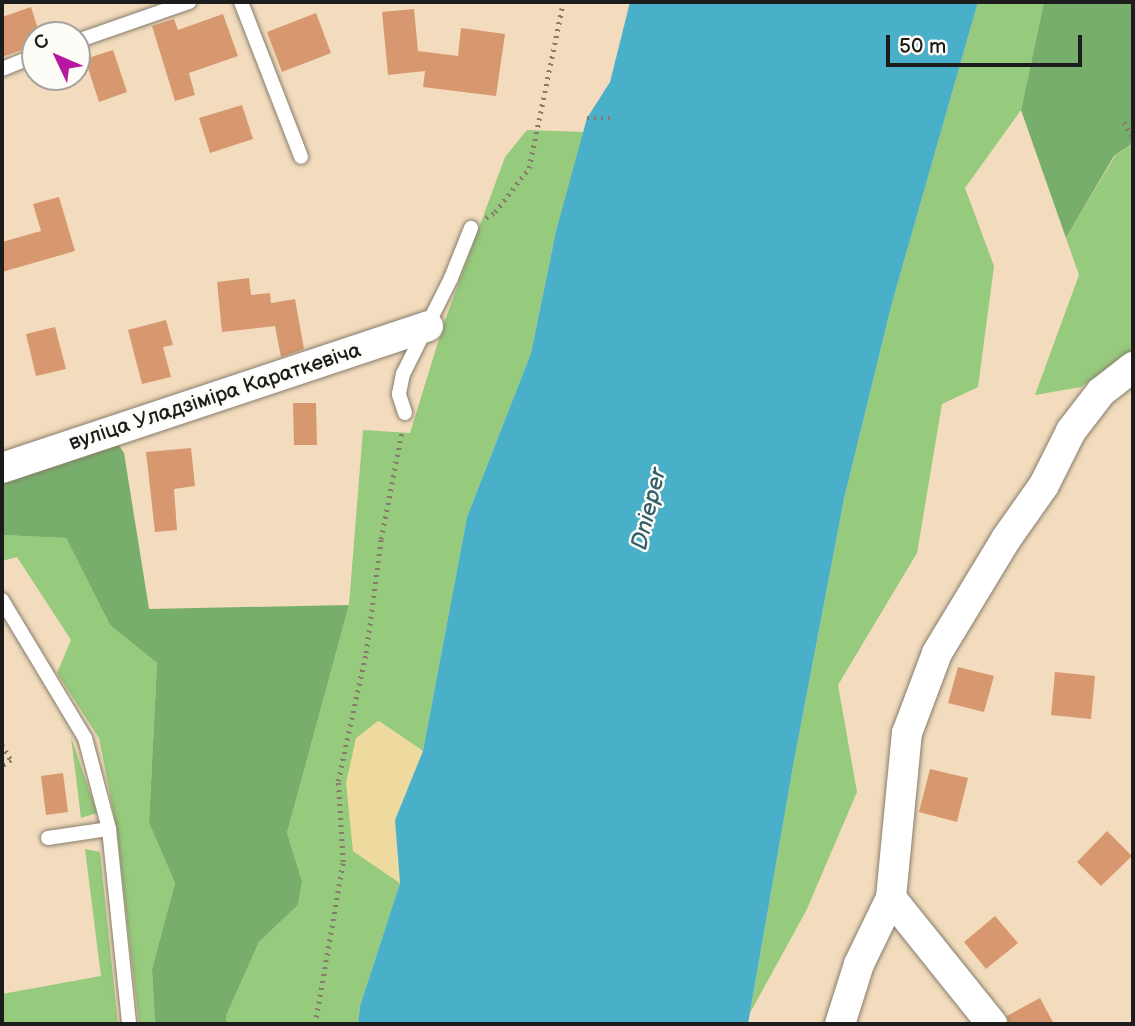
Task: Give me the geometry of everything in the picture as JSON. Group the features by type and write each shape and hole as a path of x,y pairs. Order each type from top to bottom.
{"street":[{"name":"вуліца Уладзіміра Караткевіча","path":"2,468 428,326"},
{"path":"840,1024 859,964 891,898 907,733 937,653 1006,539 1044,485 1071,431 1101,392 1133,367"},
{"path":"891,898 982,1020"}],"lane":[{"path":"91,36 189,2"},
{"path":"241,2 301,157"},
{"path":"2,69 21,62"},
{"path":"405,412 399,394 403,374 428,326 471,228"},
{"path":"2,600 85,738 109,829 129,1024"},
{"path":"48,838 109,829"}],"path":[{"path":"471,228 495,212 529,168 563,2"},
{"path":"587,118 615,118"},
{"path":"1124,122 1133,137"},
{"path":"315,1024 343,862 338,781 366,653 380,540 405,412"},
{"path":"2,745 11,760 2,765"}],"green space":[{"path":"978,2 1044,2 1021,110 965,188 994,266 978,387 942,404 917,553 838,685 857,792 806,911 750,1013 844,499 892,303"},
{"path":"1044,2 1133,2 1133,143 1114,156 1066,238 1021,110"},
{"path":"527,130 584,132 556,231 531,353 467,517 423,751 379,721 353,851 400,883 360,1006 358,1024 227,1024 226,1016 259,942 298,905 302,881 287,833 349,605 363,430 410,433 444,323 505,157"},
{"path":"1133,143 1133,350 1081,387 1035,395 1079,275 1066,238 1115,156"},
{"path":"118,444 124,453 149,609 349,605 287,833 302,881 298,905 259,942 226,1016 227,1024 155,1024 152,969 175,883 149,823 157,663 110,625 66,538 2,535 2,484"},
{"path":"2,535 66,538 110,625 157,663 149,823 175,883 152,969 155,1024 139,1024 117,831 99,738 57,673 71,640 17,557 2,561"},
{"path":"71,737 97,813 81,818"},
{"path":"85,849 100,852 118,1024 2,1024 2,994 101,976"}],"sand":[{"path":"378,721 423,751 395,820 400,883 353,851 346,783 356,738"}],"water":[{"name":"Dnieper","path":"630,2 978,2 892,303 844,499 748,1024 358,1024 360,1006 400,883 395,820 423,751 467,517 531,353 556,231 587,118 610,82"}],"building":[{"path":"31,7 36,21 21,21 21,50 2,57 2,17"},
{"path":"414,9 418,51 458,56 461,28 505,34 496,96 423,87 425,71 388,75 382,12"},
{"path":"316,13 331,53 282,72 267,32"},
{"path":"223,14 238,56 189,73 195,95 175,101 152,26 174,19 178,30"},
{"path":"113,50 127,92 99,102 91,77 91,57"},
{"path":"242,105 253,139 210,153 199,118"},
{"path":"59,197 75,251 2,272 2,242 41,231 33,204"},
{"path":"249,278 251,295 270,293 271,303 295,299 304,349 281,357 275,326 222,332 217,282"},
{"path":"166,320 173,345 163,347 171,377 142,384 128,330"},
{"path":"55,327 66,369 36,376 26,334"},
{"path":"293,403 316,403 317,445 294,445"},
{"path":"191,448 195,486 174,489 177,530 155,532 146,452"},
{"path":"958,667 994,676 984,712 948,703"},
{"path":"1055,672 1095,676 1091,719 1051,715"},
{"path":"930,769 968,778 957,822 919,812"},
{"path":"63,773 68,812 46,815 41,776"},
{"path":"1107,831 1132,856 1101,886 1077,862"},
{"path":"995,916 1018,943 986,969 964,942"},
{"path":"1040,998 1054,1024 1009,1024 1007,1016"}]}
